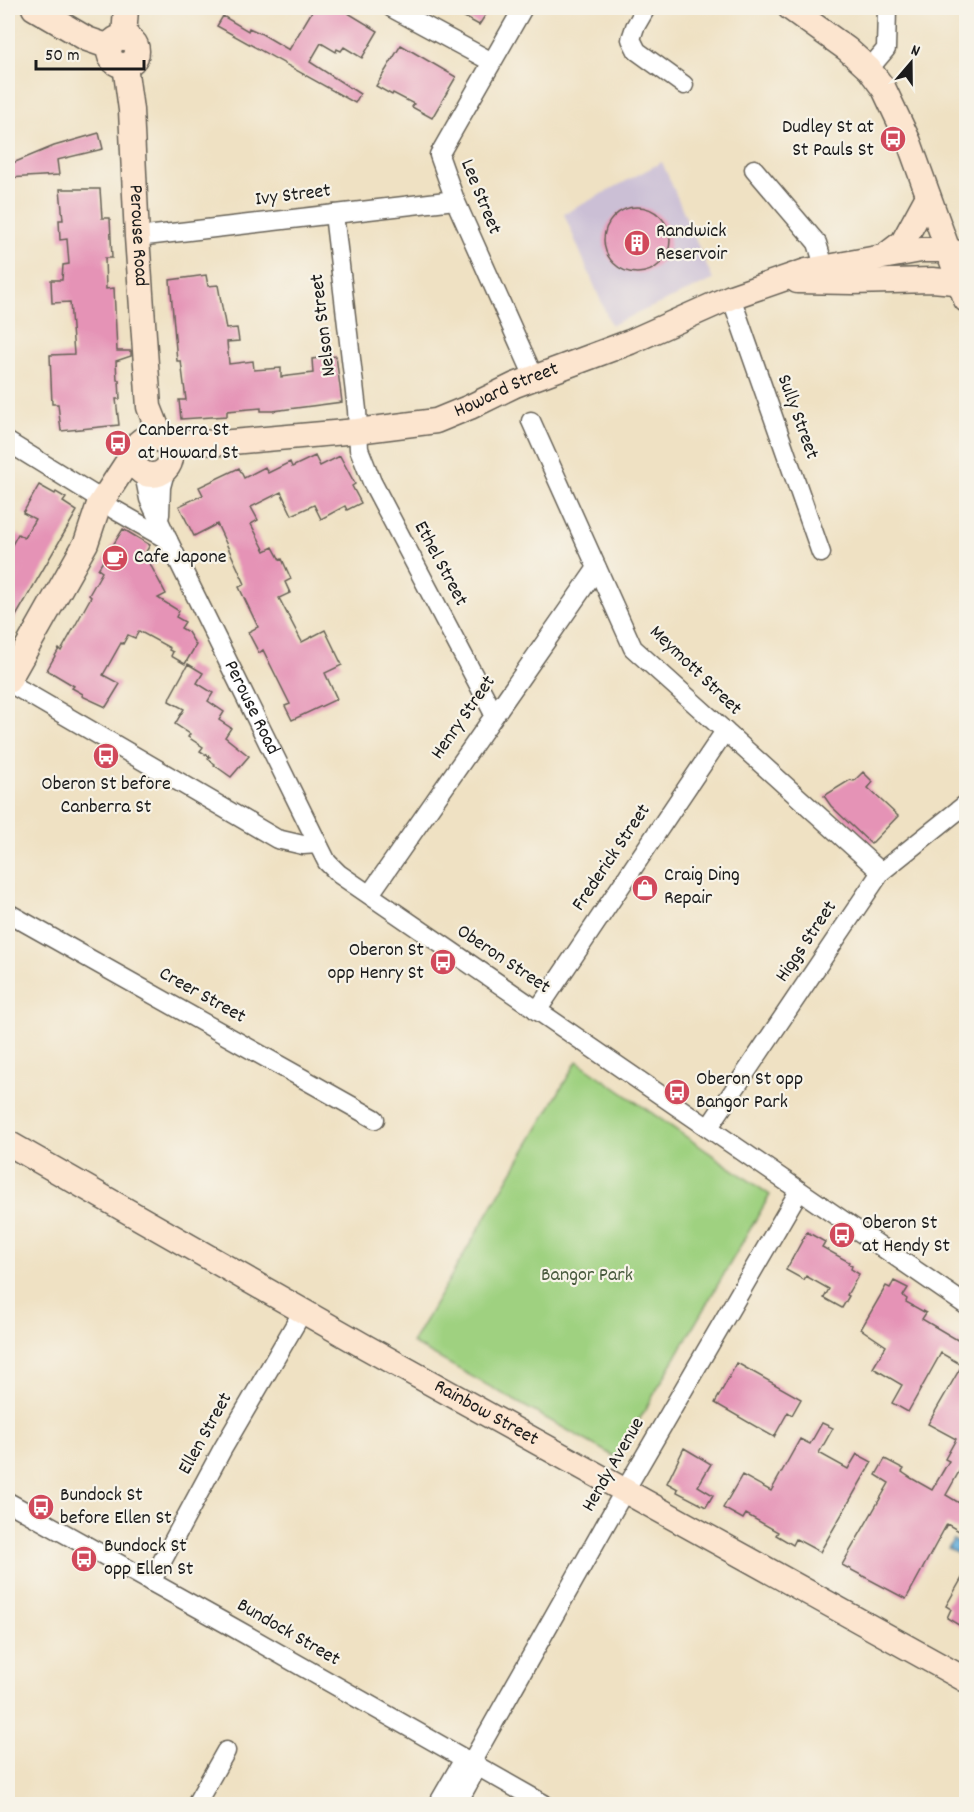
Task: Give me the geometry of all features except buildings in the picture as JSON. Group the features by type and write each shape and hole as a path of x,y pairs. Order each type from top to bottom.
{"street":[{"path":"34,8 87,39 120,50"},
{"name":"Perouse Road","path":"126,8 120,50 131,110 152,457 161,487 160,523 318,844"},
{"path":"392,8 492,62"},
{"name":"Lee Street","path":"523,8 439,155 455,200 534,377"},
{"path":"646,8 631,39 637,51 684,85"},
{"path":"790,8 847,49 869,69 884,89 894,107 928,196 957,253 965,288"},
{"path":"869,69 886,48 887,8"},
{"path":"754,169 817,243 824,266"},
{"path":"886,255 903,242 928,196"},
{"name":"Ivy Street","path":"137,237 455,200"},
{"name":"Nelson Street","path":"334,214 357,410 357,431"},
{"name":"Howard Street","path":"152,457 220,443 357,431 436,421 534,377 630,342 730,297 824,266 921,250 957,253"},
{"name":"Howard Street","path":"780,281 932,280 965,288"},
{"name":"Sully Street","path":"730,297 821,553"},
{"name":"Meymott Street","path":"531,421 633,648 881,872"},
{"name":"Ethel Street","path":"357,431 358,450 372,482 494,714"},
{"path":"8,442 168,540"},
{"path":"152,457 109,505 94,514 86,543 8,679 18,688 278,839 303,845 318,844"},
{"name":"Henry Street","path":"370,894 597,568"},
{"name":"Frederick Street","path":"537,1011 725,731"},
{"name":"Higgs Street","path":"709,1127 881,872 963,813"},
{"name":"Oberon Street","path":"318,844 327,862 339,874 966,1305"},
{"name":"Creer Street","path":"8,913 375,1119"},
{"name":"Rainbow Street","path":"8,1143 303,1311 966,1680"},
{"name":"Hendy Avenue","path":"438,1804 471,1763 625,1490 799,1191"},
{"name":"Ellen Street","path":"151,1581 222,1450 303,1311"},
{"name":"Bundock Street","path":"8,1502 544,1804"},
{"path":"196,1804 226,1751"},
{"name":"Hendy Avenue","path":"457,1804 471,1763"}],"shaded area":[{"path":"662,162 713,280 611,325 564,214"}],"green space":[{"name":"Bangor Park","path":"577,1061 770,1195 617,1458 412,1343"}],"water":[{"path":"953,1540 966,1547 966,1552 962,1557 948,1548"}],"place":[{"name":"Dudley St at St Pauls St","path":"893,139"},
{"name":"Randwick Reservoir","path":"637,243"},
{"name":"Canberra St at Howard St","path":"118,443"},
{"name":"Cafe Japone","path":"115,558"},
{"name":"Oberon St before Canberra St","path":"106,756"},
{"name":"Craig Ding Repair","path":"645,888"},
{"name":"Oberon St opp Henry St","path":"443,962"},
{"name":"Oberon St opp Bangor Park","path":"677,1092"},
{"name":"Oberon St at Hendy St","path":"842,1235"},
{"name":"Bundock St before Ellen St","path":"41,1507"},
{"name":"Bundock St opp Ellen St","path":"84,1559"}]}
